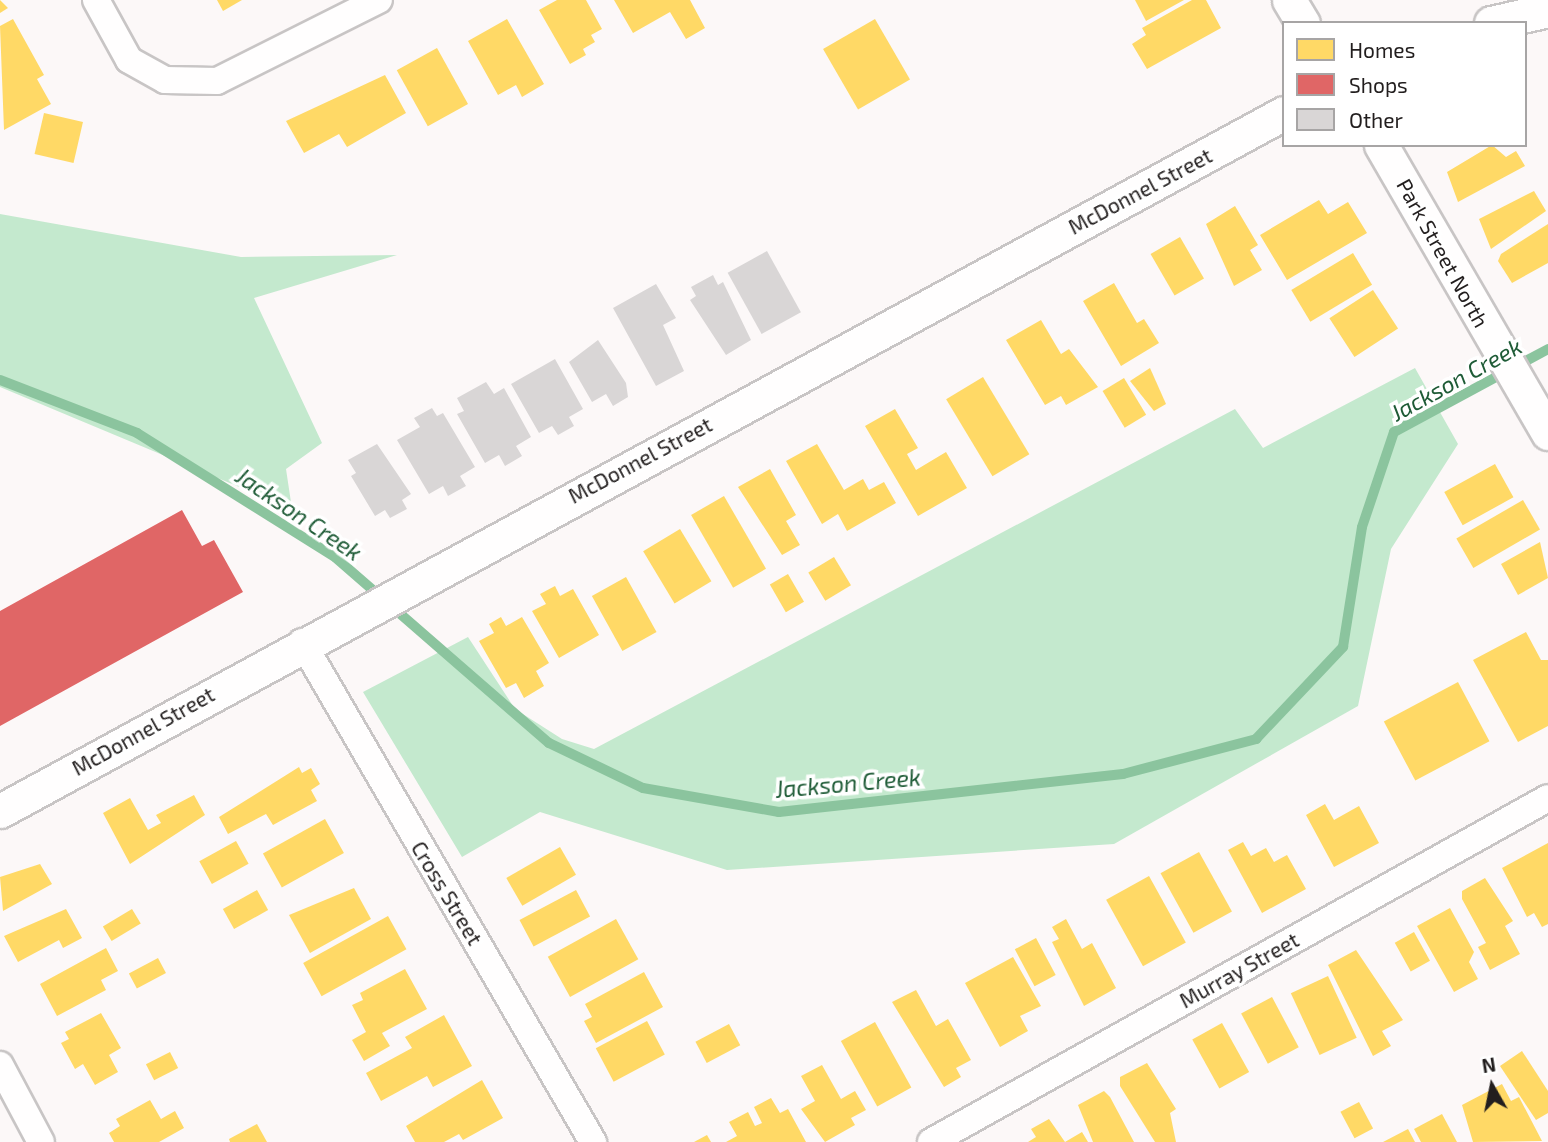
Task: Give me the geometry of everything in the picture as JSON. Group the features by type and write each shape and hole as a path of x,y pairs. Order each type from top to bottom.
{"street":[{"path":"96,0 129,60 165,80 217,81 379,0"},
{"path":"1289,0 1302,21"},
{"path":"1500,21 1548,10"},
{"name":"McDonnel Street","path":"0,811 416,580 1282,115"},
{"name":"Park Street North","path":"1382,147 1499,353 1548,433"},
{"name":"Cross Street","path":"302,642 593,1142"},
{"name":"Murray Street","path":"931,1142 1548,798"},
{"path":"0,1065 41,1142"}],"green space":[{"path":"0,214 241,257 397,255 254,298 322,443 286,469 292,509 0,387"},
{"path":"1415,368 1458,444 1391,549 1358,706 1114,844 727,870 540,812 462,857 363,692 468,637 515,709 562,739 594,749 1235,409 1263,448"}],"building: Homes":[{"path":"0,0 8,8 0,13"},
{"path":"217,0 242,0 223,11"},
{"path":"557,0 586,0 602,29 591,35 595,42 583,49 586,55 570,64 539,10"},
{"path":"614,0 690,0 705,28 686,39 670,12 633,33"},
{"path":"1135,0 1184,0 1146,21"},
{"path":"1192,0 1206,0 1221,28 1147,69 1132,44 1146,35 1142,28"},
{"path":"13,19 44,75 37,79 51,104 4,130 0,26"},
{"path":"507,19 544,84 522,97 516,85 498,95 468,41"},
{"path":"875,19 910,80 858,110 823,49"},
{"path":"437,48 468,104 428,126 397,70"},
{"path":"385,75 406,113 347,147 339,134 304,153 286,121"},
{"path":"44,113 83,122 74,163 35,154"},
{"path":"1489,147 1494,147 1506,157 1516,151 1525,166 1458,202 1447,172"},
{"path":"1534,191 1546,211 1491,249 1479,219"},
{"path":"1319,200 1328,214 1348,202 1367,233 1287,280 1260,235"},
{"path":"1235,206 1258,245 1250,250 1262,270 1234,286 1206,224"},
{"path":"1548,224 1548,263 1512,283 1498,261 1501,254"},
{"path":"1180,237 1204,279 1175,296 1151,254"},
{"path":"1353,253 1372,285 1310,322 1291,290"},
{"path":"1114,283 1137,323 1144,319 1159,343 1121,366 1083,301"},
{"path":"1373,290 1398,329 1354,357 1329,318"},
{"path":"1041,320 1061,354 1069,349 1098,387 1066,405 1061,396 1045,405 1006,340"},
{"path":"1150,368 1166,404 1154,411 1130,381"},
{"path":"983,377 1029,454 992,476 946,399"},
{"path":"1124,378 1146,415 1125,428 1103,391"},
{"path":"895,409 918,448 907,454 916,470 946,452 967,488 918,516 865,426"},
{"path":"817,444 844,490 863,479 869,490 884,482 896,503 847,531 838,514 822,524 786,461"},
{"path":"1495,464 1513,497 1463,525 1444,492"},
{"path":"770,469 796,515 786,521 800,545 782,555 738,487"},
{"path":"724,496 766,569 733,588 691,515"},
{"path":"1523,500 1540,529 1473,568 1456,538"},
{"path":"680,529 711,581 675,603 643,551"},
{"path":"1540,542 1548,578 1518,595 1501,564"},
{"path":"834,557 851,585 825,601 808,572"},
{"path":"788,574 804,602 786,612 770,584"},
{"path":"626,577 657,632 622,651 592,596"},
{"path":"555,586 560,596 573,589 599,635 559,658 532,611 546,604 540,594"},
{"path":"501,617 506,626 522,617 549,663 536,671 544,686 524,698 516,683 506,688 479,641 494,633 489,624"},
{"path":"1526,632 1541,660 1548,660 1548,726 1518,742 1473,660"},
{"path":"1458,682 1489,741 1415,781 1384,721"},
{"path":"299,767 302,773 311,768 320,784 311,790 317,801 273,825 266,814 228,834 219,817"},
{"path":"194,795 205,815 130,864 103,813 130,798 148,830 161,823 156,815"},
{"path":"1325,804 1334,820 1359,806 1379,843 1334,867 1306,815"},
{"path":"325,819 344,853 282,888 263,853"},
{"path":"236,841 249,864 212,884 199,861"},
{"path":"1243,842 1251,856 1266,848 1274,862 1287,855 1306,889 1262,913 1228,850"},
{"path":"1548,843 1548,924 1542,927 1534,913 1527,917 1502,868"},
{"path":"560,847 576,875 522,906 506,878"},
{"path":"1199,852 1232,911 1193,933 1161,873"},
{"path":"40,864 52,884 3,911 0,877"},
{"path":"1149,876 1186,942 1143,966 1106,900"},
{"path":"1485,878 1513,921 1505,926 1520,954 1490,970 1478,947 1486,943 1462,899 1462,891"},
{"path":"354,888 371,919 310,953 289,915"},
{"path":"257,890 268,910 234,929 223,909"},
{"path":"576,890 590,916 534,947 519,920"},
{"path":"1450,908 1474,952 1469,962 1478,979 1454,992 1417,926"},
{"path":"66,909 82,938 63,948 59,940 18,962 4,936"},
{"path":"132,909 141,924 112,941 103,927"},
{"path":"388,916 406,949 322,996 303,963"},
{"path":"616,919 638,959 570,997 548,957"},
{"path":"1066,919 1082,949 1092,943 1116,988 1084,1006 1052,942 1059,939 1052,927"},
{"path":"1414,932 1430,961 1411,972 1395,943"},
{"path":"1036,938 1056,975 1035,986 1015,949"},
{"path":"106,948 118,971 101,980 106,990 57,1016 40,984"},
{"path":"1356,950 1403,1020 1382,1031 1391,1046 1373,1056 1328,965"},
{"path":"1013,957 1041,1006 1020,1016 1028,1031 1000,1047 965,983"},
{"path":"158,958 166,973 137,989 129,973"},
{"path":"405,969 427,1009 382,1033 390,1046 364,1061 352,1040 366,1032 352,1005 363,1000 360,993"},
{"path":"644,972 663,1007 596,1043 584,1021 592,1017 585,1004"},
{"path":"1328,976 1357,1038 1320,1055 1291,993"},
{"path":"916,990 936,1026 948,1019 971,1060 956,1068 961,1077 944,1087 892,1002"},
{"path":"1272,997 1299,1047 1268,1064 1241,1013"},
{"path":"101,1013 121,1048 109,1055 118,1072 95,1085 83,1064 75,1069 61,1043 69,1039 65,1032"},
{"path":"444,1015 472,1066 433,1087 427,1076 381,1101 366,1073 412,1048 405,1037"},
{"path":"647,1021 665,1055 614,1082 596,1048"},
{"path":"875,1022 911,1088 877,1107 841,1041"},
{"path":"1222,1023 1249,1072 1219,1088 1192,1039"},
{"path":"729,1024 740,1045 707,1063 695,1042"},
{"path":"1522,1051 1548,1091 1548,1113 1536,1120 1500,1066"},
{"path":"170,1052 178,1068 154,1080 146,1064"},
{"path":"1147,1063 1176,1109 1170,1113 1176,1142 1155,1142 1120,1086 1120,1077"},
{"path":"822,1065 841,1099 855,1091 866,1110 851,1118 855,1125 825,1142 801,1109 815,1101 801,1076"},
{"path":"482,1080 503,1118 463,1140 459,1134 444,1142 415,1142 406,1126"},
{"path":"1502,1084 1511,1101 1519,1097 1542,1141 1473,1142 1462,1105"},
{"path":"1104,1091 1110,1097 1134,1142 1093,1142 1078,1105"},
{"path":"771,1098 780,1113 788,1109 806,1142 726,1142 737,1136 729,1122 748,1112 755,1126 762,1123 754,1107"},
{"path":"150,1100 161,1119 175,1111 184,1128 159,1142 114,1142 109,1133 120,1126 116,1119"},
{"path":"1359,1102 1373,1128 1355,1138 1340,1112"},
{"path":"1442,1114 1457,1142 1421,1142 1414,1129"},
{"path":"1049,1119 1065,1142 1028,1142 1036,1137 1031,1129"},
{"path":"257,1124 267,1142 230,1142 229,1139"},
{"path":"1408,1129 1415,1142 1383,1142"},
{"path":"1082,1132 1088,1142 1065,1142"},
{"path":"707,1135 711,1142 694,1142"}],"building: Shops":[{"path":"182,510 202,546 214,540 243,592 0,726 0,611"}],"building: Other":[{"path":"767,251 801,312 762,334 728,273"},
{"path":"713,275 718,285 723,282 751,340 726,355 690,300 696,296 691,287"},
{"path":"656,284 676,318 663,325 684,371 656,386 613,308"},
{"path":"598,340 626,383 628,397 613,406 606,394 592,402 569,362"},
{"path":"555,359 583,409 569,417 574,426 558,435 552,426 539,433 511,384"},
{"path":"486,382 494,394 504,388 531,437 516,446 522,456 505,466 499,455 485,463 457,414 464,411 457,398"},
{"path":"432,408 437,416 443,413 475,467 460,476 466,486 448,496 443,486 429,494 397,440 420,427 414,418"},
{"path":"377,444 411,494 402,500 407,509 390,518 385,510 375,516 351,476 356,473 348,460"}],"waterway":[{"name":"Jackson Creek","path":"0,380 137,433 336,558 549,743 643,788 779,812 1123,774 1256,739 1343,647 1362,527 1394,432 1548,349"}]}
